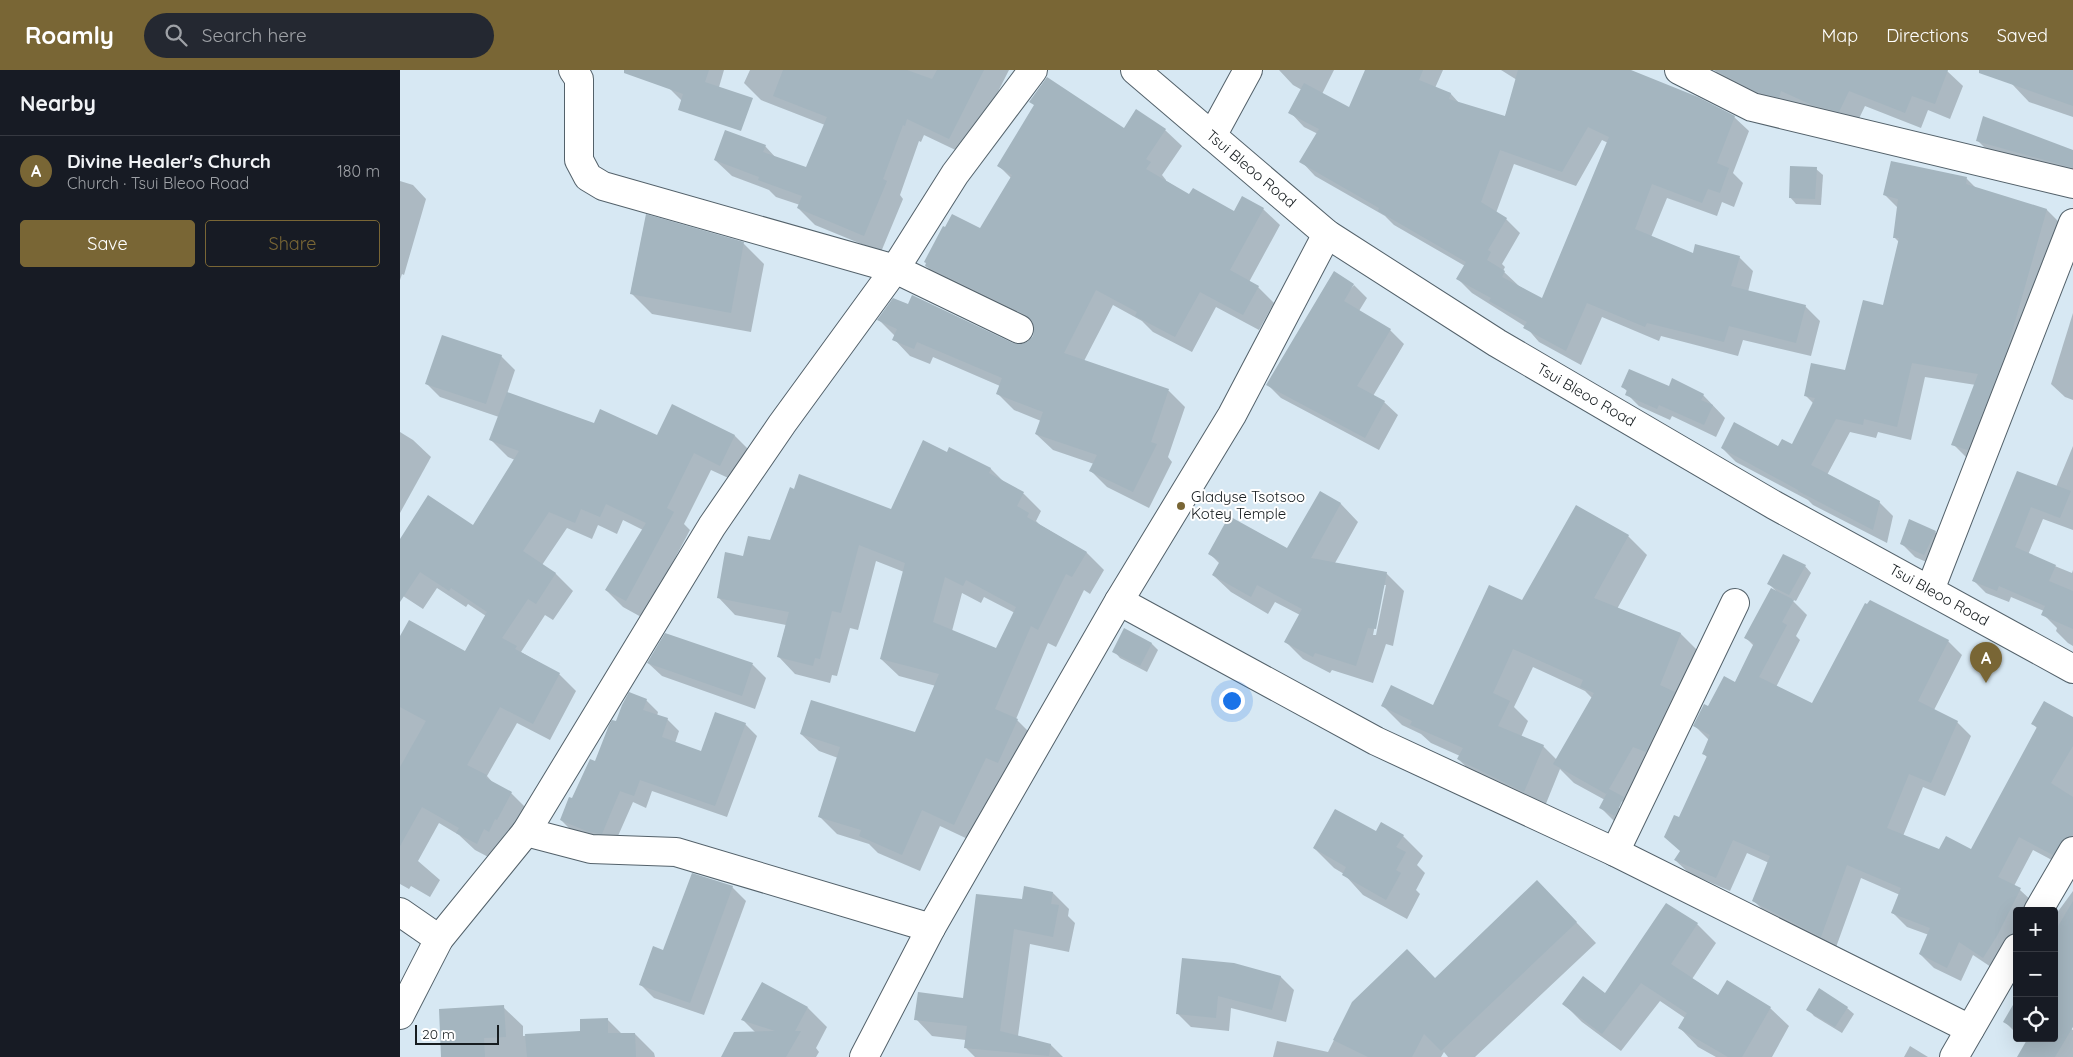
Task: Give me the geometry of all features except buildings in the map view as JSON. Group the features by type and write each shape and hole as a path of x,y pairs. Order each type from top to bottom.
{"street":[{"path":"573,70 579,79 579,160 588,177 603,186 894,269 1020,329"},
{"path":"400,1015 439,939 526,832 712,526 782,424 894,269 955,174 1033,70"},
{"name":"Tsui Bleoo Road","path":"1135,70 1327,234 1498,343 1774,505 2073,669"},
{"path":"1212,136 1248,70"},
{"path":"1679,70 1752,107 2073,184"},
{"path":"1930,590 2073,223"},
{"path":"864,1057 931,928 1120,601 1232,416 1327,234"},
{"path":"1120,601 1376,741 1615,852 1963,1048 2015,952"},
{"path":"1615,852 1735,603"},
{"path":"526,832 591,849 676,852 931,928"},
{"path":"2040,907 2073,851"},
{"path":"400,912 439,939"}],"place":[{"name":"Gladyse Tsotsoo Kotey Temple","path":"1181,506"},
{"name":"Divine Healer's Church","path":"1986,683"}]}
